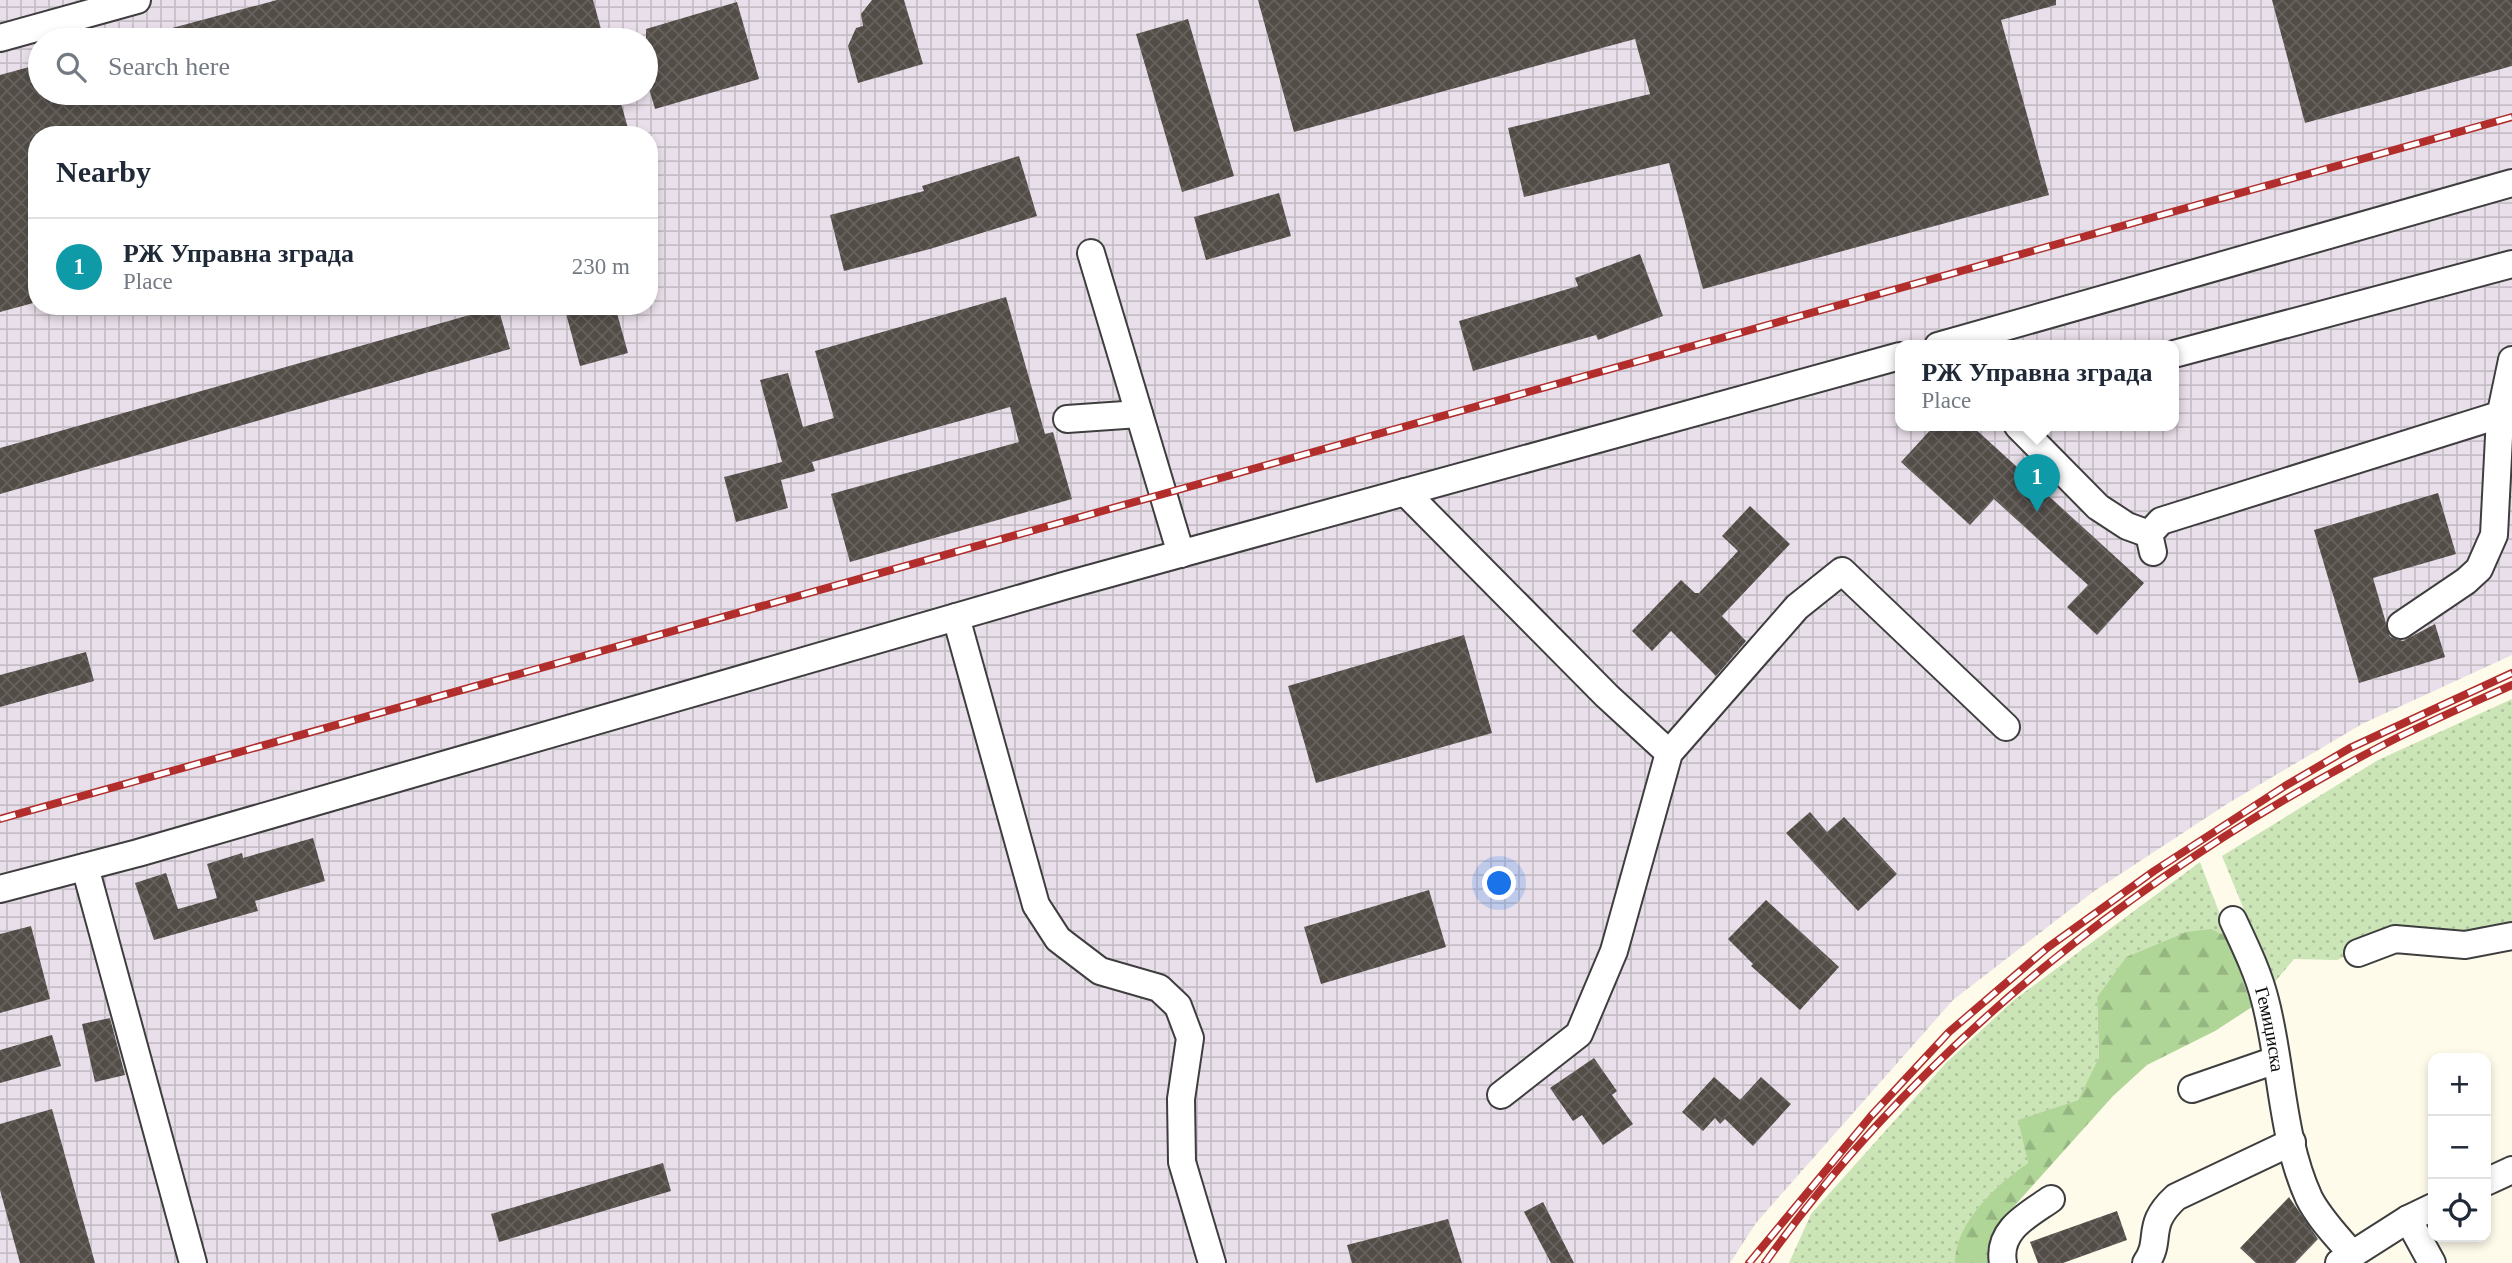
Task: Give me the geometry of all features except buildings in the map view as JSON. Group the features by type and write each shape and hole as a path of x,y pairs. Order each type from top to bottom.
{"street":[{"path":"36,28 137,0"},
{"path":"0,38 28,30"},
{"path":"1959,340 2512,183"},
{"path":"1091,253 1181,554"},
{"path":"2179,353 2512,264"},
{"path":"0,889 85,867 956,617 1895,357"},
{"path":"2402,625 2479,569 2494,535 2512,360"},
{"path":"1067,419 1139,414"},
{"path":"2023,431 2098,507 2151,543 2161,521 2506,414"},
{"path":"1405,492 1607,696 1669,753"},
{"path":"1501,1096 1579,1034 1614,951 1669,753 1797,607 1842,571 2006,727"},
{"path":"956,617 1036,905 1058,940 1100,971 1159,988 1178,1006 1190,1038 1181,1099 1182,1161 1212,1263"},
{"path":"85,867 193,1263"},
{"name":"Гемиџиска","path":"2233,920 2262,989 2292,1143 2308,1196 2345,1258 2428,1209"},
{"path":"2358,953 2395,939 2465,945 2512,936"},
{"path":"2192,1089 2276,1060"},
{"path":"2143,1261 2162,1209 2176,1197 2292,1143"},
{"path":"2491,1180 2512,1170"},
{"path":"2003,1263 2004,1242 2009,1231 2051,1199"},
{"path":"2408,1219 2432,1263"}],"shaded area":[{"path":"0,0 2512,0 2512,655 2362,724 2227,804 2093,892 1953,1000 1756,1223 1730,1263 0,1263"}],"green space":[{"path":"2512,699 2512,927 2474,936 2404,930 2337,960 2294,959 2274,983 2222,856 2378,760"},
{"path":"2200,862 2229,938 2186,932 2126,957 2097,997 2099,1057 2078,1100 2019,1120 2028,1163 1991,1193 1969,1219 1957,1248 1955,1263 1789,1263 1811,1214 1946,1063 2014,1000"},
{"path":"2211,929 2229,938 2252,1007 2215,1031 2147,1065 2113,1096 2009,1212 1996,1232 1990,1263 1955,1263 1957,1248 1969,1219 1991,1193 2028,1163 2018,1120 2078,1100 2099,1057 2097,997 2126,957 2186,932"}],"railway":[{"path":"0,819 2512,117"},
{"path":"1749,1263 1871,1116 1949,1032 2047,948 2154,871 2285,786 2350,748 2512,673"},
{"path":"1765,1263 1827,1182 1895,1105 1968,1033 2045,966 2126,904 2210,846 2298,792 2402,735 2512,685"}],"place":[{"name":"РЖ Управна зграда","path":"2037,512"}]}
